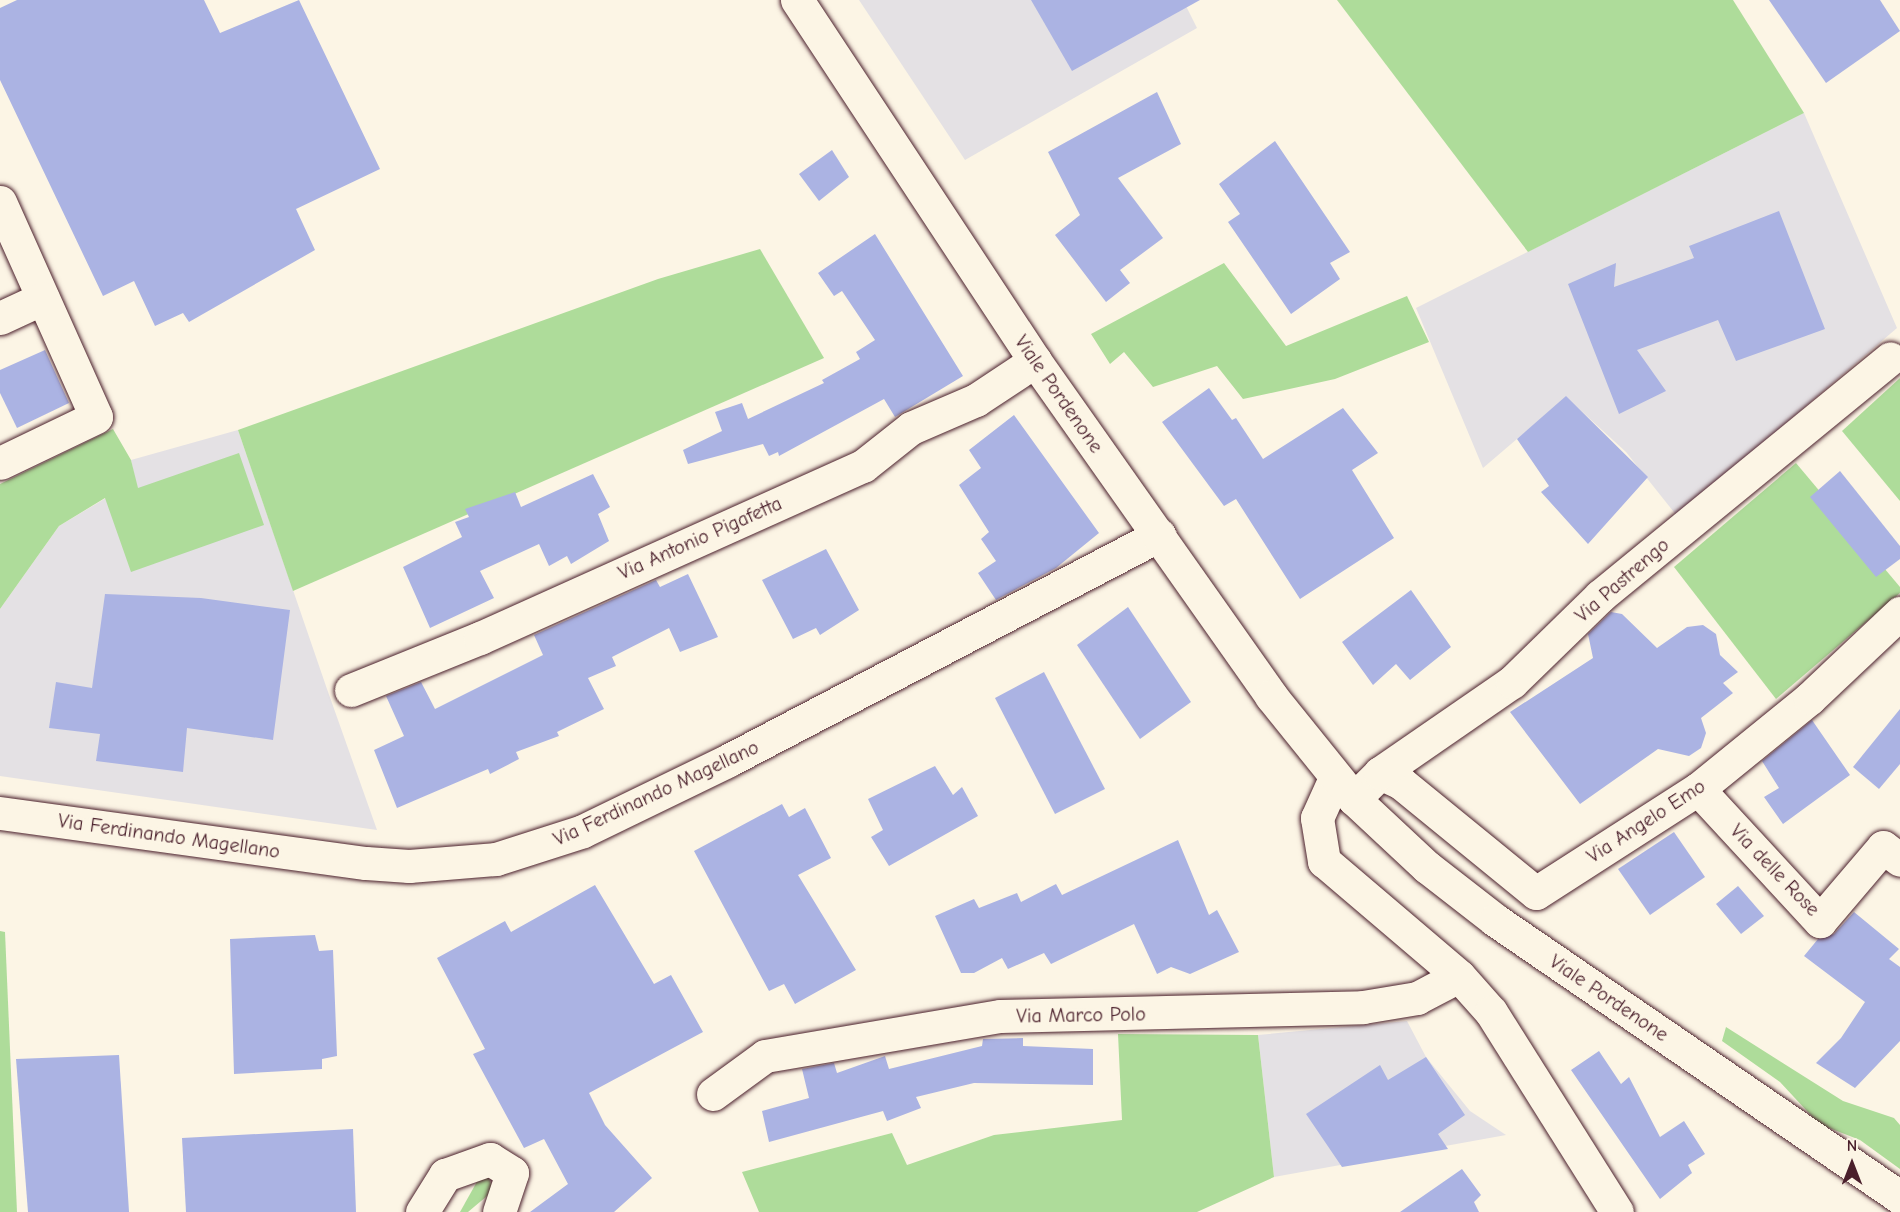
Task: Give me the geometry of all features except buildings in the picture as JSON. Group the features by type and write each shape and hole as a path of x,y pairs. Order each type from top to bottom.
{"street":[{"name":"Viale Pordenone","path":"797,0 1035,361 1272,696 1344,788 1427,867 1495,920 1900,1197"},
{"path":"0,202 96,417 0,463"},
{"path":"0,318 43,298"},
{"name":"Via Pastrengo","path":"1344,788 1380,773 1512,682 1600,596 1890,359"},
{"name":"Via Antonio Pigafetta","path":"351,690 480,638 863,466 911,428 976,400 1035,361"},
{"name":"Via Ferdinando Magellano","path":"0,813 366,863 409,866 496,859 583,831 716,766 1160,535"},
{"name":"Via Angelo Emo","path":"1380,773 1401,783 1536,893 1698,789 1802,704 1900,613"},
{"path":"1344,788 1317,818 1324,861 1459,976 1504,1031 1617,1212"},
{"name":"Via delle Rose","path":"1698,789 1820,921 1883,847 1900,860"},
{"name":"Via Marco Polo","path":"713,1094 765,1056 1000,1016 1363,1007 1417,998 1459,976"},
{"path":"422,1212 445,1175 490,1159 503,1164 512,1173 499,1212"}],"shaded area":[{"path":"859,0 1183,0 1197,28 965,160"},
{"path":"1804,113 1897,328 1677,516 1626,452 1566,397 1483,468 1416,308"},
{"path":"238,430 377,830 0,776 0,609 59,526 106,498 137,488 131,460"},
{"path":"1407,1021 1426,1057 1470,1111 1506,1135 1274,1177 1258,1035"}],"green space":[{"path":"1337,0 1733,0 1804,113 1528,252"},
{"path":"760,249 824,358 293,591 238,430 658,279"},
{"path":"1224,263 1286,346 1407,296 1429,342 1335,379 1243,399 1217,366 1153,387 1124,352 1110,364 1091,334"},
{"path":"1900,378 1900,501 1842,431"},
{"path":"113,429 131,460 138,488 239,453 264,525 131,572 105,498 59,526 0,609 0,484"},
{"path":"1796,463 1900,587 1900,593 1776,699 1674,567"},
{"path":"0,931 5,932 17,1212 0,1212"},
{"path":"1726,1027 1843,1101 1894,1118 1900,1125 1900,1169 1860,1140 1819,1124 1780,1082 1722,1041"},
{"path":"1118,1034 1258,1035 1274,1177 1197,1212 759,1212 742,1172 892,1133 907,1165 994,1135 1122,1120"},
{"path":"479,1178 489,1178 493,1191 468,1212 460,1212"}]}
